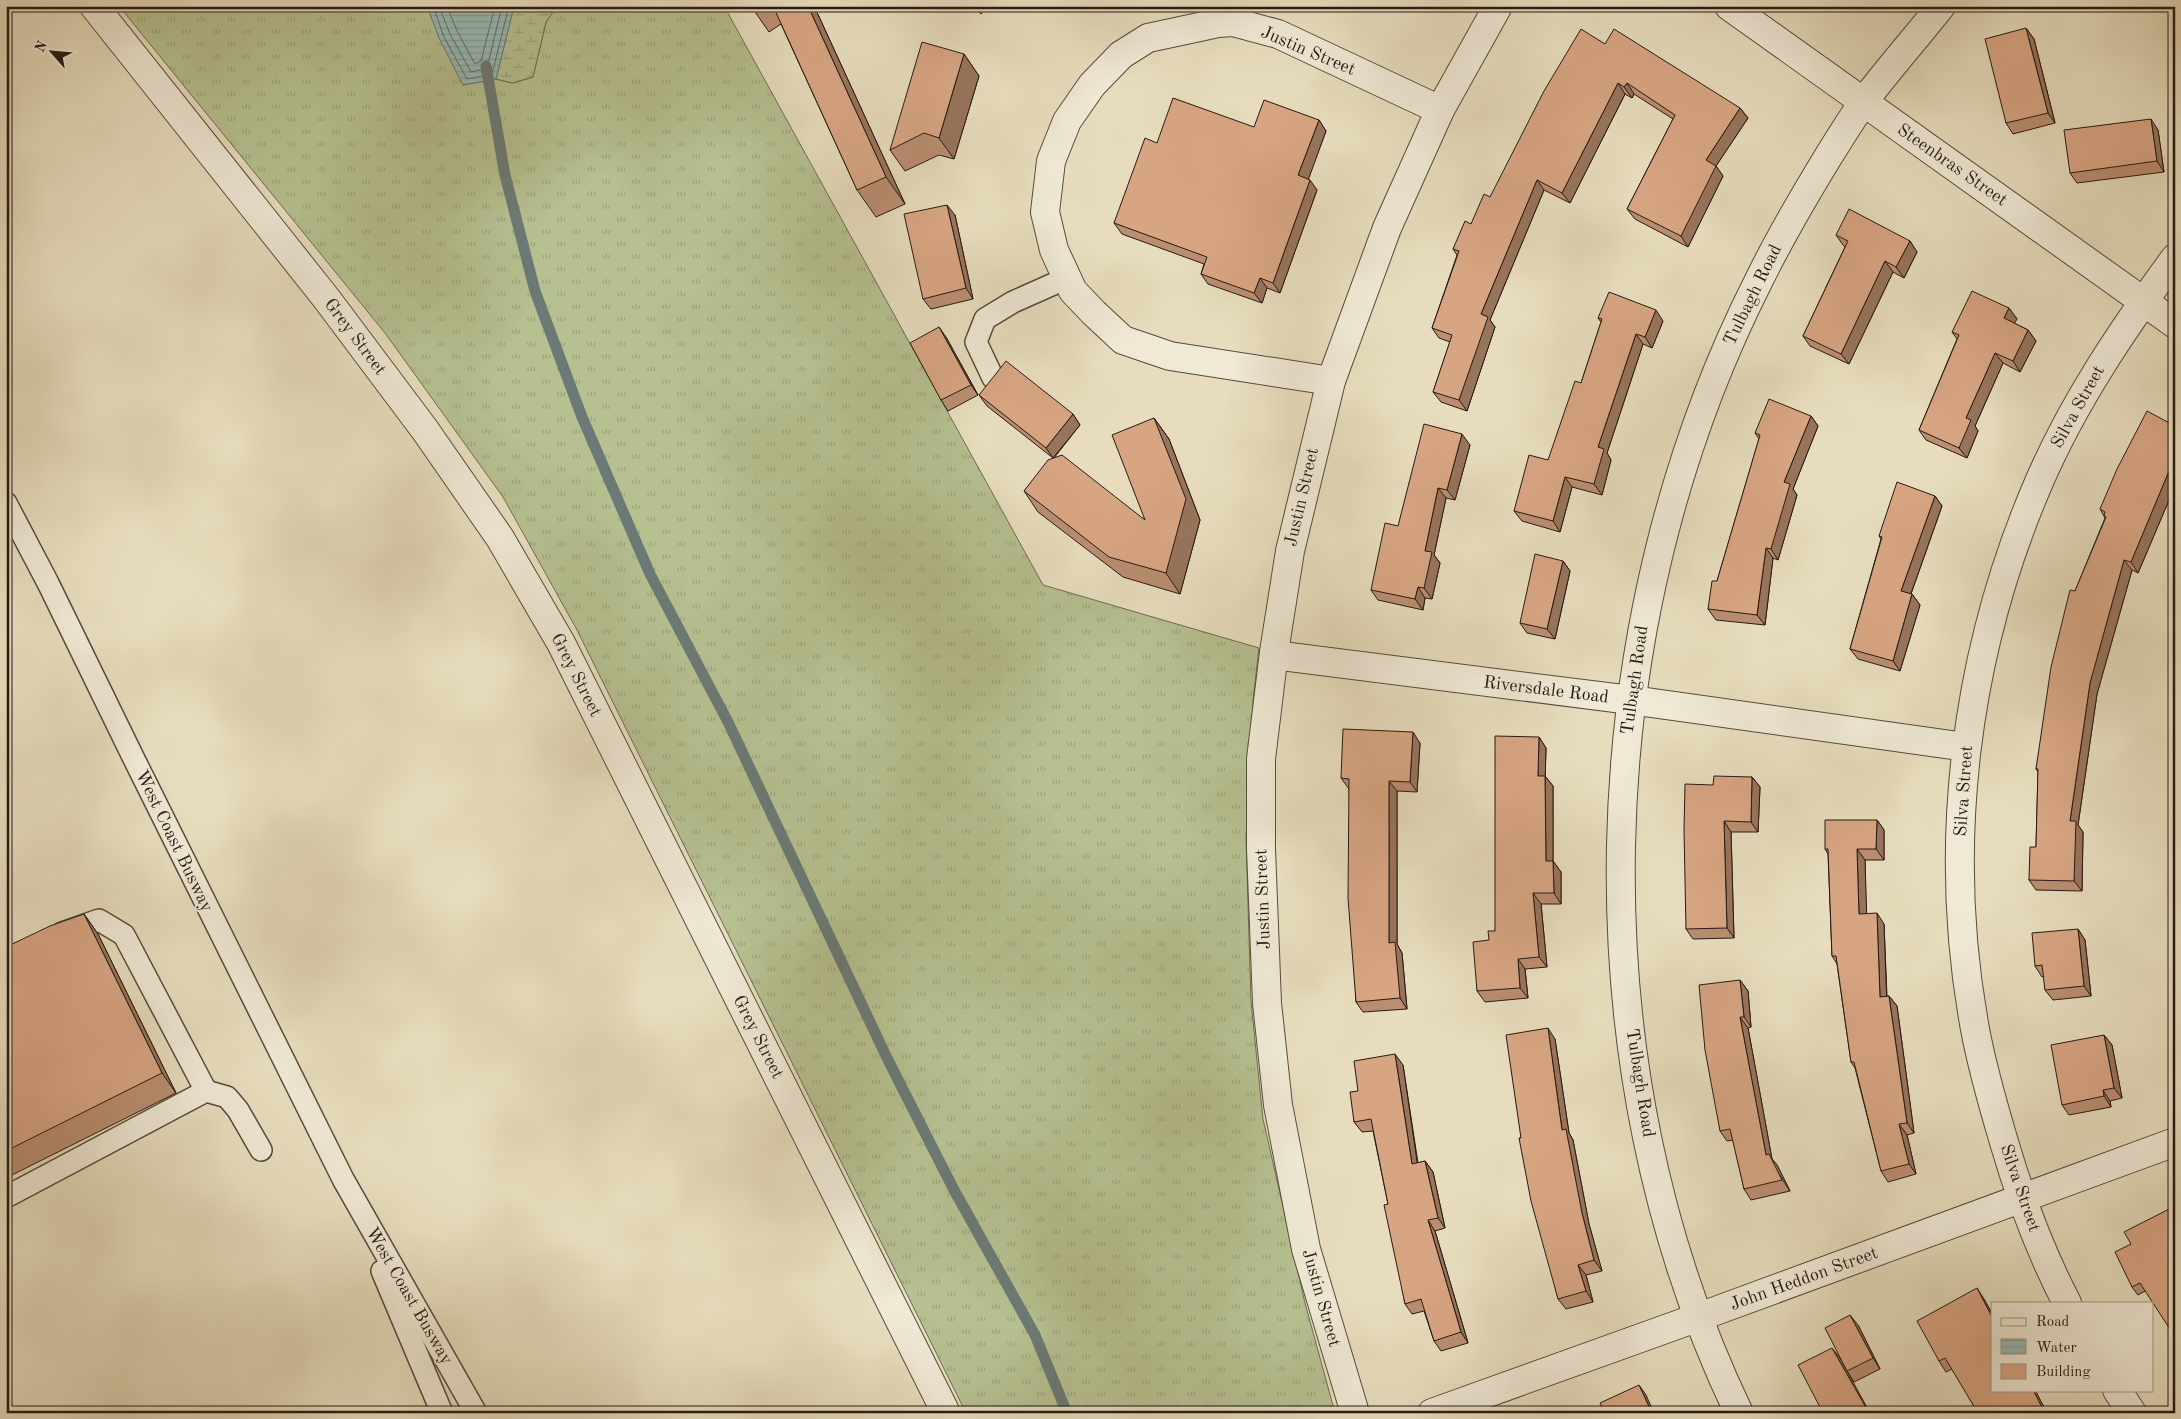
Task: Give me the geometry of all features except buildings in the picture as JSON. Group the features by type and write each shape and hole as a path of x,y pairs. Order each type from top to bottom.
{"street":[{"name":"Grey Street","path":"94,6 326,298 425,430 500,538 561,643 946,1413"},
{"name":"Justin Street","path":"1355,1413 1306,1249 1278,1104 1267,1003 1261,849 1261,759 1290,551 1331,381 1387,228 1440,110 1498,6"},
{"name":"Steenbras Street","path":"1729,6 2175,324"},
{"name":"Tulbagh Road","path":"1739,1413 1699,1317 1674,1243 1654,1167 1639,1090 1628,1013 1622,935 1620,857 1623,778 1631,700 1645,614 1665,528 1690,445 1720,363 1757,283 1798,206 1864,102 1941,6"},
{"name":"Justin Street","path":"1331,381 1170,356 1123,340 1073,290 1054,250 1045,212 1051,161 1067,121 1092,85 1122,55 1148,38 1194,27 1233,22 1278,34 1440,110"},
{"name":"Silva Street","path":"2067,1302 2021,1199 1990,1098 1975,1029 1965,959 1960,888 1960,818 1966,747 1977,678 1993,611 2014,545 2039,481 2070,418 2104,359 2175,258"},
{"name":"Riversdale Road","path":"1274,655 1631,700 1966,747"},
{"name":"John Heddon Street","path":"1432,1413 2175,1142"},
{"path":"2118,1392 2132,1413"}],"lane":[{"path":"992,378 976,342 985,319 1013,302 1067,278"},
{"name":"West Coast Busway","path":"6,503 48,583 343,1179 476,1413"},
{"path":"42,943 59,934 98,920 124,935 206,1091"},
{"path":"6,1197 206,1091 227,1097 238,1110 261,1150"},
{"name":"West Coast Busway","path":"343,1179 442,1413"}],"green space":[{"path":"119,6 427,6 463,85 496,79 512,83 533,77 546,22 557,6 724,6 1043,585 1259,648 1253,700 1246,838 1251,1002 1263,1119 1305,1303 1335,1413 966,1413 577,630 503,497 385,333"},
{"path":"514,6 557,6 546,22 533,77 512,83 496,79"}],"water":[{"path":"427,6 514,6 496,79 463,85 439,38"}],"waterway":[{"path":"486,66 505,175 535,291 582,417 650,574 728,722 888,1060 954,1190 1035,1335 1067,1413"}]}
